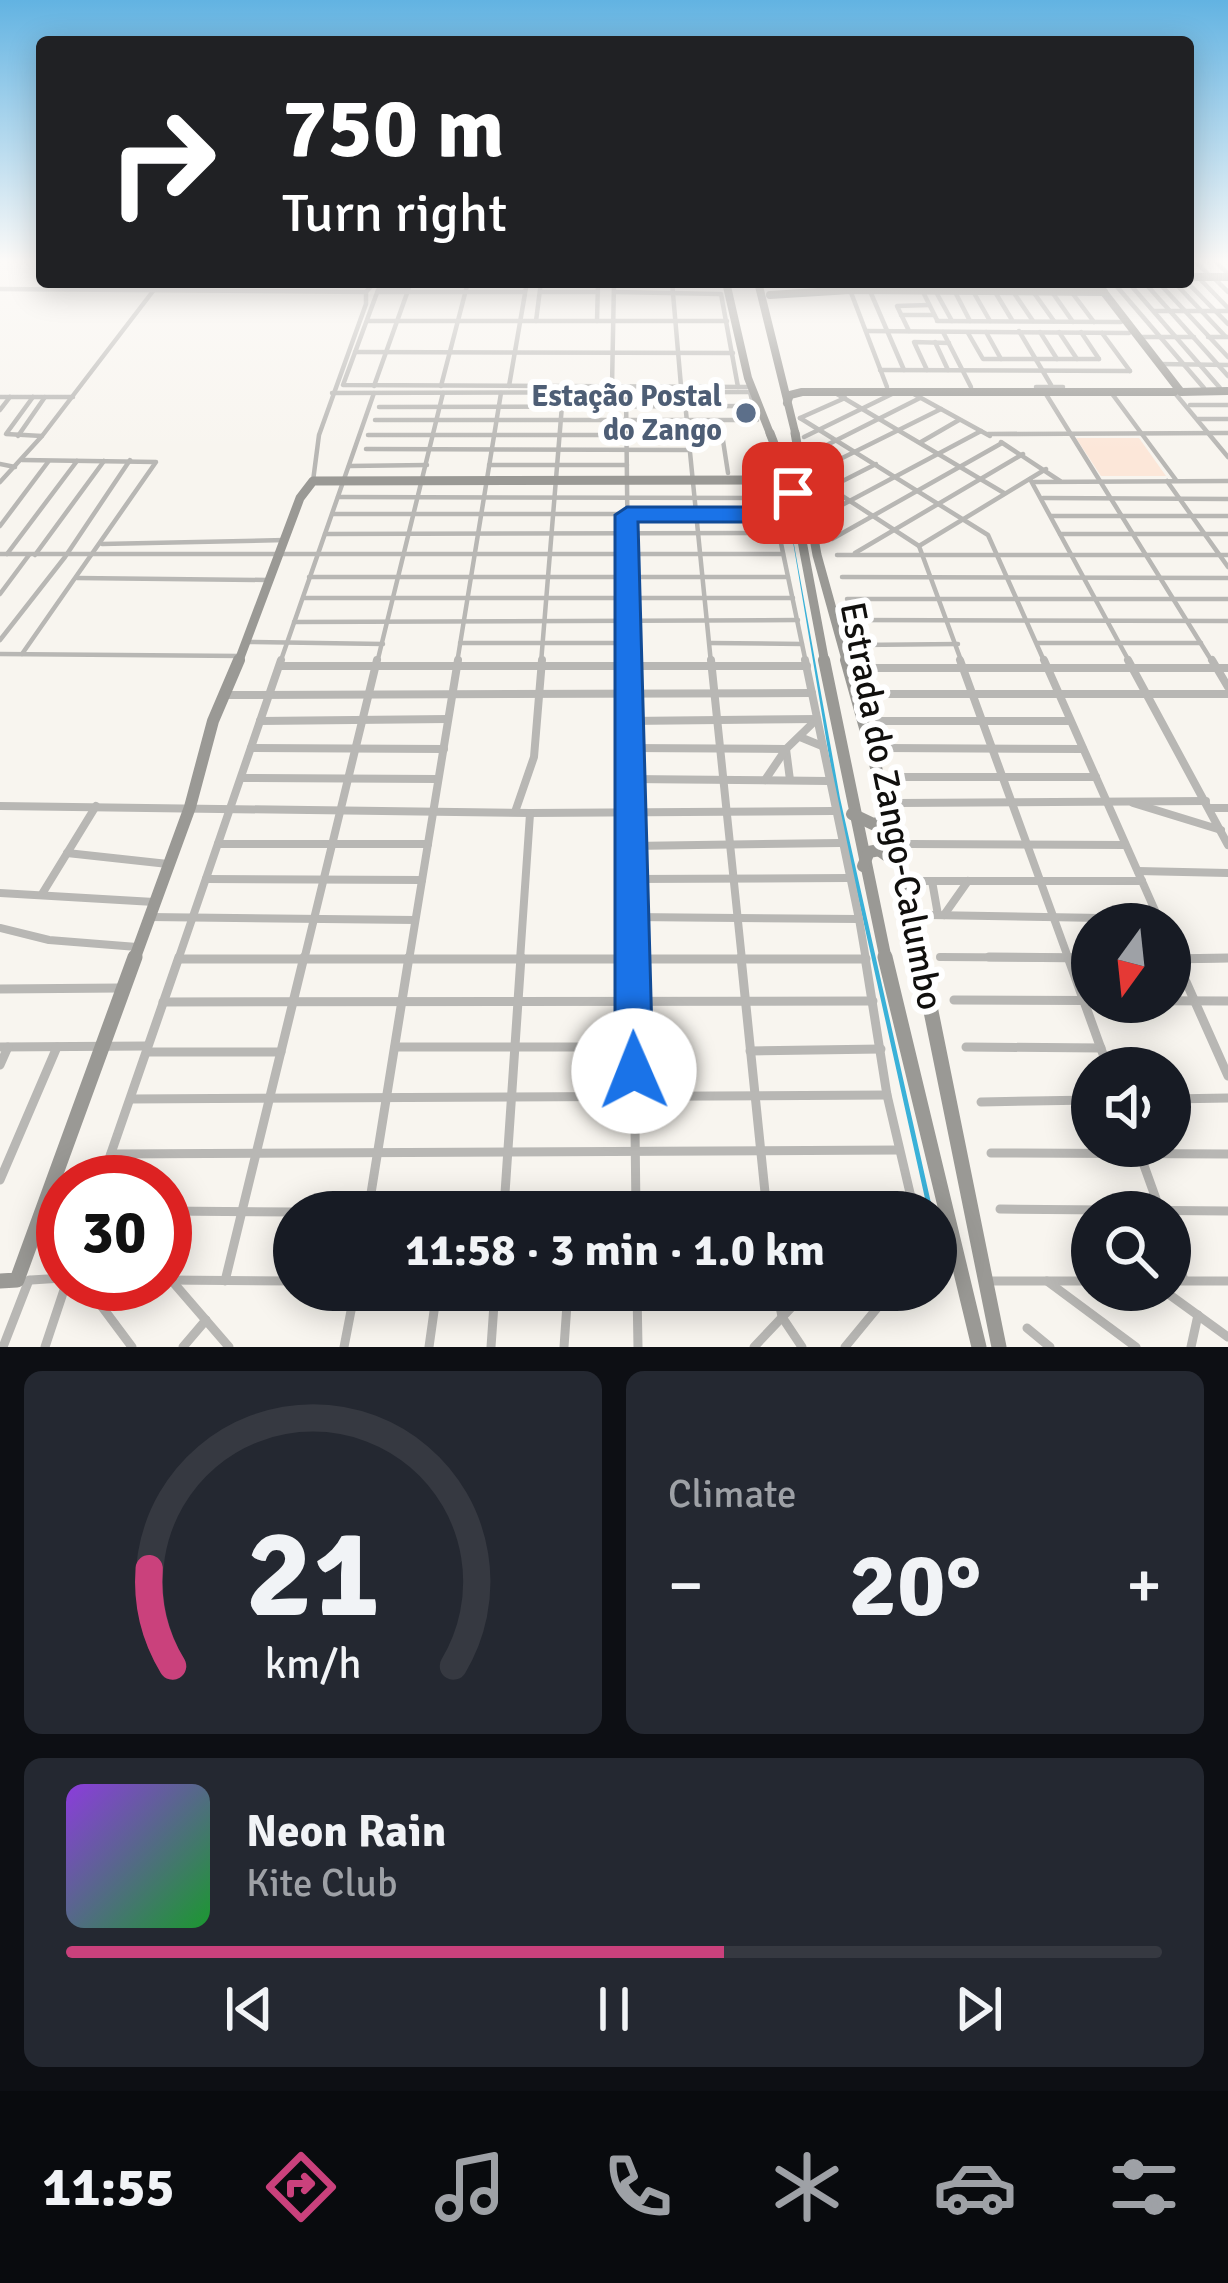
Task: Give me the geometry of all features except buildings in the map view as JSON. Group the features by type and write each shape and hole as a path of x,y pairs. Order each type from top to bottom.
{"street":[{"path":"0,482 129,324"},
{"path":"3,1347 16,1280 190,807 213,721 301,498 313,481 316,446 358,324"},
{"path":"366,324 342,385 374,389"},
{"path":"397,324 111,1154 899,1150"},
{"path":"225,1280 395,597 457,324"},
{"path":"509,386 520,324"},
{"path":"612,386 614,324"},
{"path":"675,324 764,1191"},
{"path":"728,324 738,387"},
{"name":"Estrada do Zango-Calumbo","path":"735,324 750,390 791,486 863,867 979,1347"},
{"name":"Estrada do Zango-Calumbo","path":"767,324 783,415 818,555 894,808 902,868 999,1347"},
{"path":"863,324 887,387"},
{"path":"884,324 904,370"},
{"path":"906,324 909,332"},
{"path":"939,324 971,387"},
{"path":"872,694 1228,690 1044,388 1043,370 1014,324"},
{"path":"880,370 1130,371 1095,324"},
{"path":"1123,324 1160,364 1177,392"},
{"path":"1127,324 1226,452"},
{"path":"1150,324 1204,388"},
{"path":"1165,324 1225,389"},
{"path":"1181,324 1228,376"},
{"path":"1160,364 1228,361 1197,324"},
{"path":"866,331 1227,338"},
{"path":"968,332 982,358 1099,358 1081,332"},
{"path":"986,332 1001,359"},
{"path":"1040,332 1058,359"},
{"path":"1059,332 1077,359"},
{"path":"927,370 914,342 949,343"},
{"path":"935,342 948,370"},
{"path":"355,352 733,353"},
{"path":"780,382 790,387 1225,389"},
{"path":"332,393 509,386 750,390"},
{"path":"442,389 501,393 750,390"},
{"path":"764,418 783,415 793,394 1225,389"},
{"path":"375,421 757,421 750,390"},
{"path":"626,392 636,1191"},
{"path":"834,392 1004,493"},
{"path":"804,437 897,392"},
{"path":"909,392 1023,454 1060,481"},
{"path":"1111,392 1228,567"},
{"path":"372,1191 501,393"},
{"path":"515,812 535,757 563,393"},
{"path":"0,397 73,397"},
{"path":"0,410 10,397"},
{"path":"8,436 33,397"},
{"path":"18,436 45,397"},
{"path":"844,398 800,418 988,536 1152,903"},
{"path":"809,454 920,398"},
{"path":"1187,405 1228,405"},
{"path":"379,407 754,406"},
{"path":"816,471 940,410"},
{"path":"1198,419 1228,419"},
{"path":"919,442 959,420"},
{"path":"720,421 728,473"},
{"path":"827,513 984,433 1228,433"},
{"path":"368,435 722,435"},
{"path":"0,442 8,436 42,436"},
{"path":"832,539 1002,443"},
{"path":"366,449 690,450"},
{"path":"851,555 1023,454"},
{"path":"0,526 50,459"},
{"path":"22,460 157,462 22,654"},
{"path":"3,554 78,460"},
{"path":"0,640 130,460"},
{"path":"0,594 104,461"},
{"path":"0,464 15,467"},
{"path":"876,464 826,489 919,546 1071,963"},
{"path":"349,466 427,465"},
{"path":"489,465 626,465"},
{"path":"919,546 1046,469"},
{"path":"1032,480 1228,481"},
{"path":"1032,480 1228,845"},
{"path":"313,481 768,481 791,486 776,514"},
{"path":"768,481 859,919 887,1095 909,1191"},
{"path":"337,497 772,498"},
{"path":"1043,498 1228,499"},
{"path":"332,514 776,514"},
{"path":"1051,516 1228,516"},
{"path":"325,533 780,533"},
{"path":"1060,534 1228,534"},
{"path":"101,544 285,540"},
{"path":"212,556 218,542"},
{"path":"130,556 137,544"},
{"path":"3,554 783,554"},
{"path":"837,555 1223,555"},
{"path":"309,578 788,577"},
{"path":"842,577 1228,578"},
{"path":"77,578 271,580"},
{"path":"303,598 793,598"},
{"path":"848,598 1228,599"},
{"path":"295,622 798,620"},
{"path":"853,620 1228,621"},
{"path":"460,644 629,643"},
{"path":"709,643 802,644"},
{"path":"1036,643 1201,643"},
{"path":"0,654 383,644"},
{"path":"859,645 958,644"},
{"path":"280,666 807,666"},
{"path":"865,668 1228,668"},
{"path":"227,695 813,693"},
{"path":"260,721 448,719"},
{"path":"629,721 817,719"},
{"path":"766,780 786,749 817,719"},
{"path":"879,721 1070,721"},
{"path":"800,737 822,746"},
{"path":"251,748 444,749"},
{"path":"629,748 786,749"},
{"path":"885,748 1083,749"},
{"path":"786,749 790,780"},
{"path":"893,777 1096,777"},
{"path":"242,778 438,779"},
{"path":"630,778 828,781"},
{"path":"851,811 856,820 873,824 884,822 894,808 1106,801 1228,808"},
{"path":"1132,803 1221,830"},
{"path":"0,806 530,813 833,811"},
{"path":"42,894 96,806"},
{"path":"505,1191 530,813"},
{"path":"631,846 840,843"},
{"path":"218,844 428,844"},
{"path":"910,844 1125,845"},
{"path":"863,867 866,856 879,850 889,853 902,868"},
{"path":"67,853 168,864"},
{"path":"920,880 1228,873"},
{"path":"631,879 849,878"},
{"path":"206,879 422,880"},
{"path":"932,880 937,915"},
{"path":"937,915 968,880"},
{"path":"0,893 154,902"},
{"path":"937,915 1071,918"},
{"path":"148,917 416,920"},
{"path":"632,917 859,919"},
{"path":"0,928 49,940 136,947"},
{"path":"940,957 1069,957"},
{"path":"1191,959 1228,958"},
{"path":"178,959 866,959"},
{"path":"0,989 124,988"},
{"path":"1191,996 1223,1054 1228,1076"},
{"path":"954,1000 1071,1004"},
{"path":"163,1002 873,1001"},
{"path":"1191,1002 1228,1001"},
{"path":"0,1064 4,1047 281,1052"},
{"path":"0,1180 57,1047"},
{"path":"395,1047 634,1047"},
{"path":"967,1047 1071,1048"},
{"path":"750,1051 880,1049"},
{"path":"131,1100 887,1095"},
{"path":"1191,1099 1228,1098"},
{"path":"981,1102 1071,1100"},
{"path":"991,1154 1071,1152"},
{"path":"1191,1152 1228,1154"},
{"path":"1000,1209 1071,1210"},
{"path":"1191,1212 1228,1211"},
{"path":"192,1212 273,1212"},
{"path":"192,1281 273,1280"},
{"path":"984,1281 1071,1281"},
{"path":"1047,1281 1136,1347"},
{"path":"1191,1281 1228,1281"},
{"path":"192,1306 229,1347"},
{"path":"45,1347 56,1311"},
{"path":"105,1311 132,1347"},
{"path":"344,1347 351,1311"},
{"path":"429,1347 434,1311"},
{"path":"491,1347 494,1311"},
{"path":"564,1347 567,1311"},
{"path":"637,1311 638,1347"},
{"path":"781,1311 802,1347"},
{"path":"754,1347 788,1311"},
{"path":"845,1347 875,1311"},
{"path":"1191,1311 1228,1337"},
{"path":"1191,1347 1198,1316"},
{"path":"183,1347 206,1320"},
{"path":"1027,1328 1050,1347"}],"shaded area":[{"path":"1076,438 1139,438 1166,476 1101,476"}],"water":[{"path":"787,506 840,798 928,1191 923,1191 836,798"}],"place":[{"name":"Estação Postal do Zango","path":"746,413"}],"route":[{"path":"634,1071 627,515 776,514 793,493"}]}
